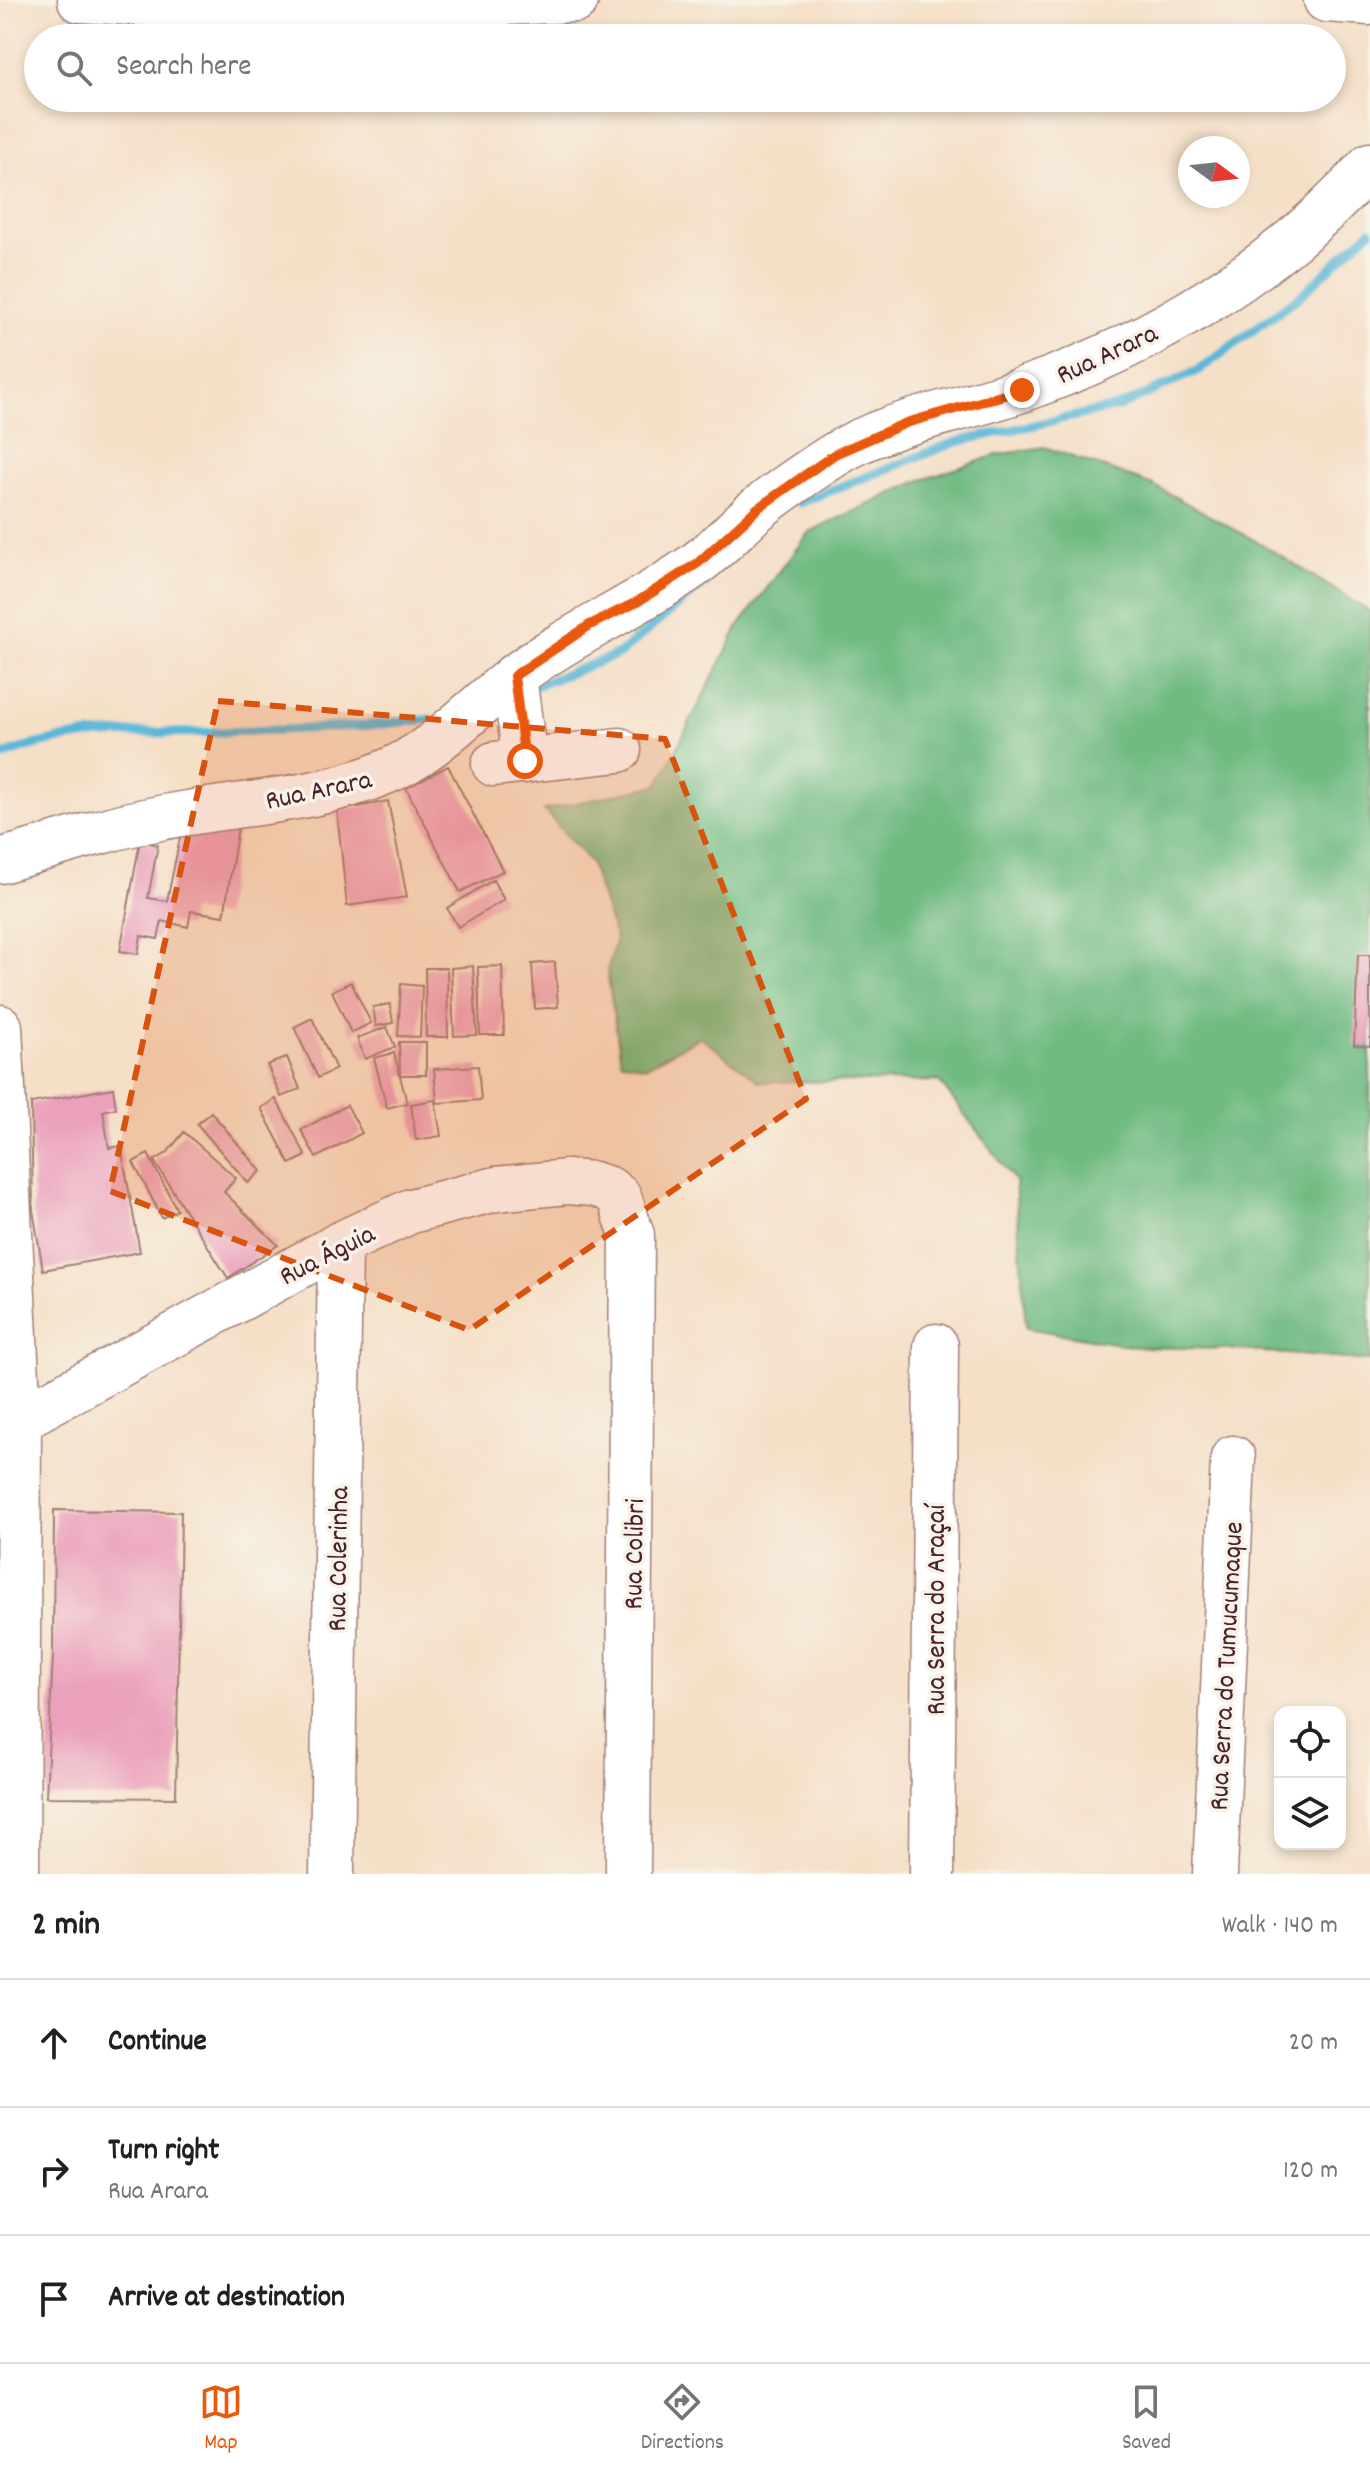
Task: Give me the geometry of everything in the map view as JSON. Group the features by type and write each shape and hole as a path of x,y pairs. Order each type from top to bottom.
{"main road":[{"path":"80,0 315,14 306,6"},
{"path":"1326,0 1370,3"},
{"path":"306,6 552,1"},
{"name":"Rua Arara","path":"0,861 157,818 343,787 386,773 446,736 514,676 590,625 637,602 698,563 758,508 835,454 906,423 1035,385 1101,359 1172,321 1268,260 1338,202 1370,165"},
{"path":"514,676 510,762 619,750"},
{"path":"0,1027 19,1420 17,1874"},
{"name":"Rua Águia","path":"19,1420 340,1244 411,1211 496,1189 567,1182 601,1186 619,1197 632,1235"},
{"name":"Rua Colibri","path":"628,1874 632,1235"},
{"name":"Rua Colerinha","path":"332,1874 340,1244"},
{"name":"Rua Serra do Araçaí","path":"932,1874 936,1346"},
{"name":"Rua Serra do Tumucumaque","path":"1215,1874 1233,1458"}],"highlighted area":[{"path":"218,701 665,739 806,1099 469,1330 110,1191"}],"green space":[{"path":"1044,447 1153,485 1265,546 1370,612 1370,1361 1228,1349 1137,1347 1026,1328 1015,1181 939,1081 760,1082 700,1037 645,1067 621,1061 607,971 616,939 590,862 544,810 658,785 739,626 809,532 919,481 997,455"}],"building":[{"path":"448,766 503,871 460,892 406,788"},
{"path":"388,801 407,897 347,906 337,811"},
{"path":"238,827 224,916 191,911 188,927 162,921 158,939 141,936 138,954 120,951 140,841 158,845 148,898 167,901 182,828"},
{"path":"493,880 504,900 458,927 447,908"},
{"path":"1358,955 1370,955 1370,1046 1354,1045"},
{"path":"555,962 558,1007 535,1009 532,964"},
{"path":"473,966 477,1035 454,1036 451,968"},
{"path":"502,966 504,1035 480,1035 478,967"},
{"path":"425,968 447,968 448,1037 426,1037"},
{"path":"351,982 371,1023 351,1033 332,991"},
{"path":"401,984 422,986 420,1037 398,1036"},
{"path":"390,1004 393,1023 376,1026 373,1007"},
{"path":"312,1018 336,1069 318,1078 294,1027"},
{"path":"387,1027 395,1047 365,1059 357,1038"},
{"path":"399,1042 426,1042 426,1075 400,1075"},
{"path":"394,1053 407,1103 387,1108 374,1058"},
{"path":"287,1057 300,1089 281,1097 267,1065"},
{"path":"478,1066 481,1100 437,1103 434,1069"},
{"path":"113,1088 116,1108 103,1111 109,1148 121,1146 140,1252 43,1270 33,1210 31,1103"},
{"path":"276,1099 306,1156 290,1164 261,1108"},
{"path":"435,1100 441,1136 416,1140 411,1104"},
{"path":"347,1105 362,1133 316,1158 301,1130"},
{"path":"211,1112 261,1171 248,1183 197,1124"},
{"path":"184,1132 236,1178 224,1192 278,1245 228,1278 154,1161 167,1153"},
{"path":"148,1154 177,1210 162,1218 133,1162"},
{"path":"54,1510 181,1512 176,1798 46,1797 53,1656"}],"waterway":[{"path":"799,503 956,442 1121,406 1199,370 1300,296 1370,231"},
{"path":"533,687 619,654 706,582"},
{"path":"0,757 26,747 80,736 324,728 430,719"}],"route":[{"path":"525,761 514,676 590,625 637,602 698,563 758,508 835,454 906,423 1022,390"}]}
